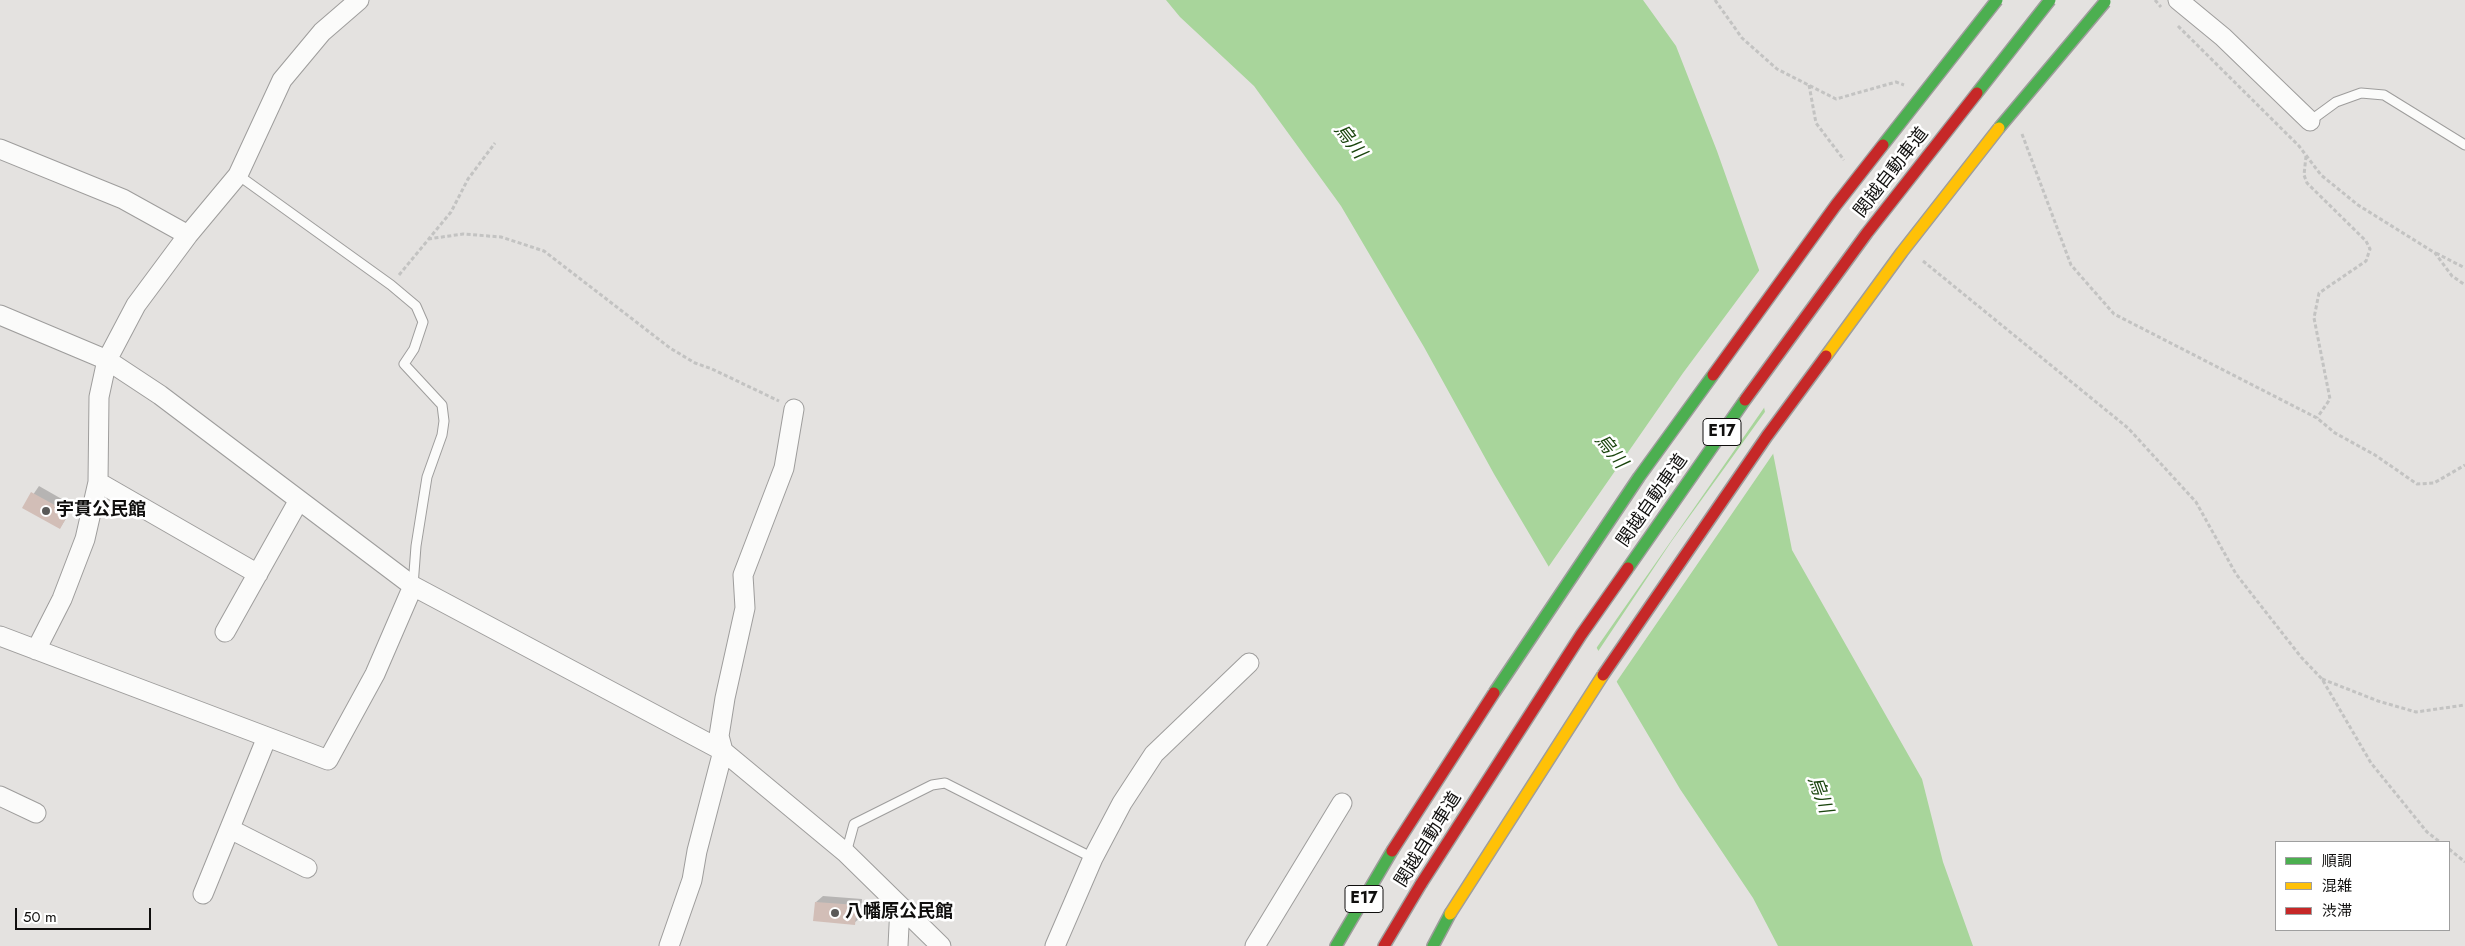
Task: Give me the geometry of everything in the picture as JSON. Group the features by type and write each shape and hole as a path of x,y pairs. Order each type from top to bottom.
{"main road":[{"name":"関越自動車道","path":"1336,946 1392,851 1547,612 1639,476 1836,205 1998,0"},
{"name":"関越自動車道","path":"1384,946 1421,884 1581,636 1775,356 1868,233 2050,0"},
{"path":"1433,946 1450,914 1613,659 1767,436 1902,252 1983,147 2106,1"}],"street":[{"path":"36,650 62,598 85,539 98,482 100,397 107,360 136,305 188,235 238,175 282,80 322,32 359,0"},
{"path":"2178,0 2223,38 2310,121"},
{"path":"0,149 124,199 188,235"},
{"path":"0,315 107,360 160,395 413,586 723,751 846,853 941,946"},
{"path":"669,946 692,880 697,851 723,751 719,736 725,698 745,608 742,576 784,468 794,409"},
{"path":"98,482 258,574"},
{"path":"225,632 299,500"},
{"path":"0,636 328,760 374,674 413,586"},
{"path":"1055,946 1093,858 1122,803 1154,754 1249,663"},
{"path":"203,894 268,738"},
{"path":"0,796 36,813"},
{"path":"1255,946 1342,803"},
{"path":"230,829 307,868"},
{"path":"898,946 900,906"}],"lane":[{"path":"2310,121 2336,102 2360,93 2384,95 2465,145"},
{"path":"238,175 391,285 416,306 423,322 414,348 404,364 442,404 444,421 442,435 427,477 416,546 413,586"},
{"path":"846,853 854,824 932,785 945,782 1093,858"}],"path":[{"path":"1715,0 1742,38 1777,69 1836,99 1896,82 1905,86"},
{"path":"2207,54 2306,156 2321,175 2358,205 2435,253 2465,268"},
{"path":"1809,85 1816,123 1846,163"},
{"path":"2021,132 2071,265 2114,314 2317,418 2335,433 2376,455 2417,484 2434,484 2465,466"},
{"path":"391,285 451,212 468,179 494,143"},
{"path":"2306,156 2304,175 2306,183 2366,241 2370,249 2366,261 2342,275 2319,293 2314,318 2330,399 2317,418"},
{"path":"428,239 463,234 501,237 544,251 670,348 695,363 712,369 794,409"},
{"path":"2435,253 2452,276 2465,286"},
{"path":"1918,258 2128,428 2196,502 2236,574 2301,658 2322,679 2371,763 2427,832 2439,841"},
{"path":"2322,679 2378,701 2416,712 2465,704"},
{"path":"2450,850 2465,862"}],"water":[{"name":"烏川","path":"1166,0 1643,0 1676,46 1717,151 1764,284 1764,407 1792,550 1922,779 1943,862 1973,946 1778,946 1753,898 1680,789 1494,474 1424,347 1341,206 1254,86 1180,17"}],"pier":[{"path":"1761,268 1766,284 1766,405 1595,650 1547,569 1683,373"},
{"path":"1767,409 1775,451 1615,684 1597,653 1671,542"}],"building":[{"name":"宇貫公民館","path":"31,492 69,513 60,529 22,508"},
{"name":"八幡原公民館","path":"815,902 857,905 855,925 813,921"}],"traffic: fast":[{"path":"1883,145 1997,0"},
{"path":"1977,93 2050,0"},
{"path":"1999,128 2105,2"},
{"path":"1494,693 1639,477 1713,375"},
{"path":"1628,568 1745,400"},
{"path":"1336,946 1392,851"},
{"path":"1433,946 1450,914"}],"traffic: jam":[{"path":"1745,400 1867,233 1977,93"},
{"path":"1713,375 1836,205 1883,145"},
{"path":"1603,675 1767,436 1826,356"},
{"path":"1421,884 1581,635 1628,568"},
{"path":"1392,851 1494,693"},
{"path":"1384,946 1421,884"}],"traffic: slow":[{"path":"1826,356 1902,252 1999,128"},
{"path":"1450,914 1603,675"}],"place":[{"name":"宇貫公民館","path":"46,511"},
{"name":"八幡原公民館","path":"835,913"}]}
